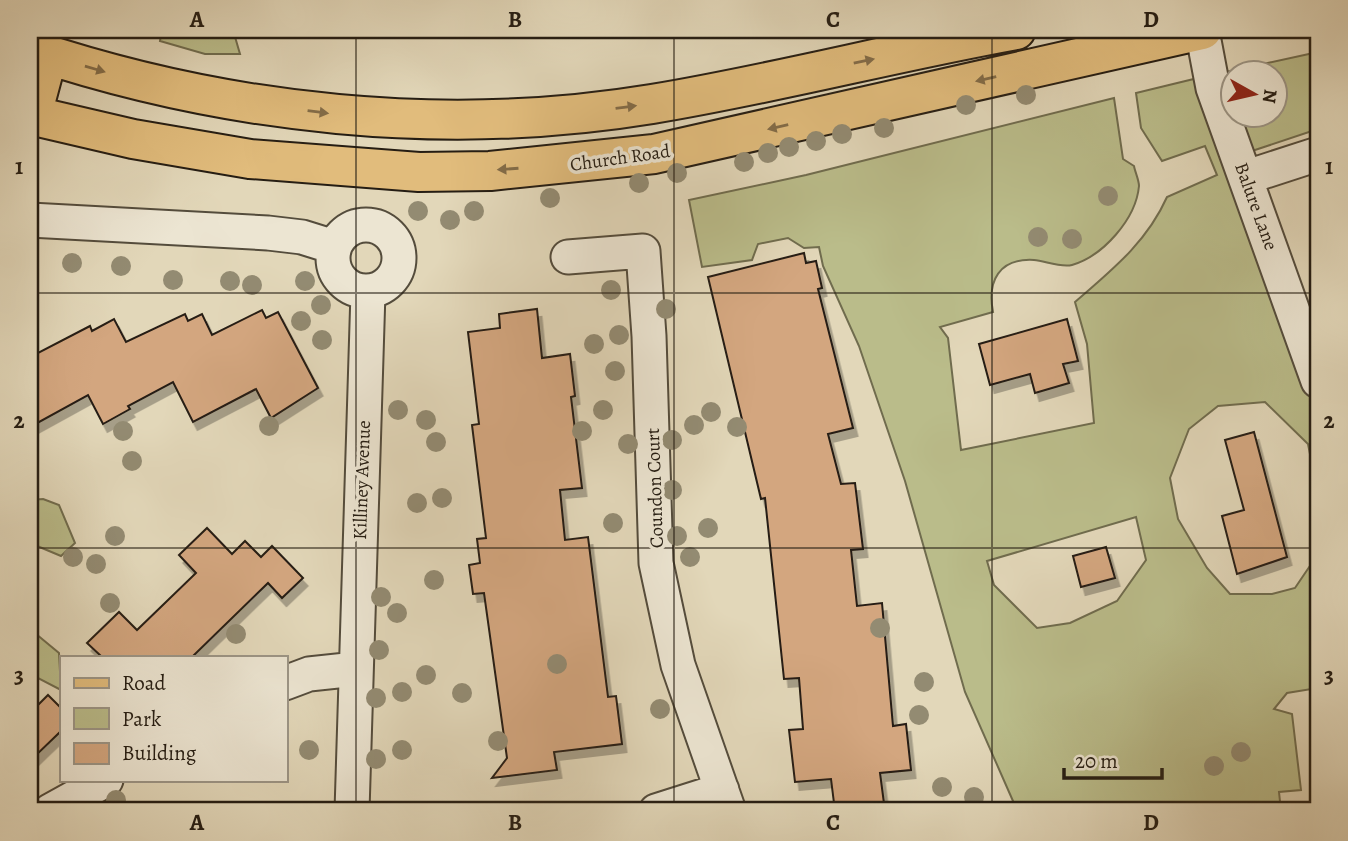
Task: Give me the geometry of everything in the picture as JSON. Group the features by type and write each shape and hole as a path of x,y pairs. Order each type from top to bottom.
{"main road":[{"path":"31,115 39,52 145,83 257,104 348,116 491,119 558,115 650,104 1016,30"},
{"name":"Church Road","path":"31,115 133,139 250,159 419,172 546,167 654,154 709,143 1202,30"}],"street":[{"name":"Balure Lane","path":"1202,30 1213,89 1247,177 1318,381"},
{"path":"1247,177 1318,154"},
{"path":"30,220 268,233 302,237 334,247"},
{"path":"363,225 384,230 391,237 399,256 394,276 378,289 368,292 357,291 339,280 332,260 334,247 344,232 363,225"},
{"name":"Coundon Court","path":"568,257 643,251 649,337 656,563 678,665 726,801 656,811"},
{"name":"Killiney Avenue","path":"352,811 368,292"},
{"path":"287,682 309,674 356,669"},
{"path":"50,811 102,782"}],"green space":[{"path":"121,30 233,30 240,54 205,54 160,41 161,35"},
{"path":"1318,52 1318,129 1249,152 1241,130 1288,130 1288,60 1281,60"},
{"path":"1202,77 1218,123 1218,130 1221,130 1318,407 1318,494 1308,444 1265,402 1218,406 1189,429 1170,478 1178,519 1207,568 1230,594 1272,594 1295,588 1318,554 1318,688 1287,693 1274,709 1292,714 1301,790 1279,792 1281,811 1012,811 1013,801 965,692 905,481 859,346 823,266 819,247 804,248 788,238 758,244 752,260 702,267 689,200 806,175 1114,98 1123,159 1134,166 1139,184 1137,198 1125,223 1106,245 1072,265 1022,260 1004,267 994,281 993,312 940,327 948,338 961,450 1094,423 1087,344 1075,302 1139,242 1167,197 1217,175 1205,146 1162,161 1141,128 1136,93","holes":["1136,517 1146,560 1117,601 1070,623 1037,628 994,585 987,561"]},
{"path":"43,499 59,505 75,543 61,556 30,543 30,500"},
{"path":"30,629 59,653 60,689 30,674"}],"building":[{"path":"804,253 806,263 816,261 822,288 818,289 853,428 828,434 841,484 855,483 863,549 851,550 857,606 882,603 893,726 906,724 911,770 880,773 885,811 835,811 831,779 795,782 789,730 803,729 799,678 784,679 765,498 761,499 708,277"},
{"path":"537,309 542,358 570,354 575,396 571,397 582,488 560,490 565,540 588,537 608,697 616,696 622,744 554,752 557,770 492,778 507,758 484,593 473,594 469,565 480,563 477,539 486,538 472,425 479,424 468,332 500,328 499,314"},
{"path":"262,310 266,318 278,312 318,388 271,418 256,389 193,422 173,382 128,406 130,409 103,424 88,395 30,427 30,357 90,326 92,331 114,319 126,342 185,314 188,321 202,314 212,335"},
{"path":"1067,319 1078,361 1063,364 1069,383 1035,393 1030,374 990,385 979,344"},
{"path":"1254,432 1287,557 1237,574 1222,516 1244,510 1225,440"},
{"path":"207,528 232,554 245,541 261,557 272,546 303,578 282,598 268,583 193,656 101,656 87,643 119,612 137,630 196,573 179,555"},
{"path":"1106,547 1115,578 1081,587 1073,556"},
{"path":"48,695 60,707 60,732 30,761 30,713"}]}
